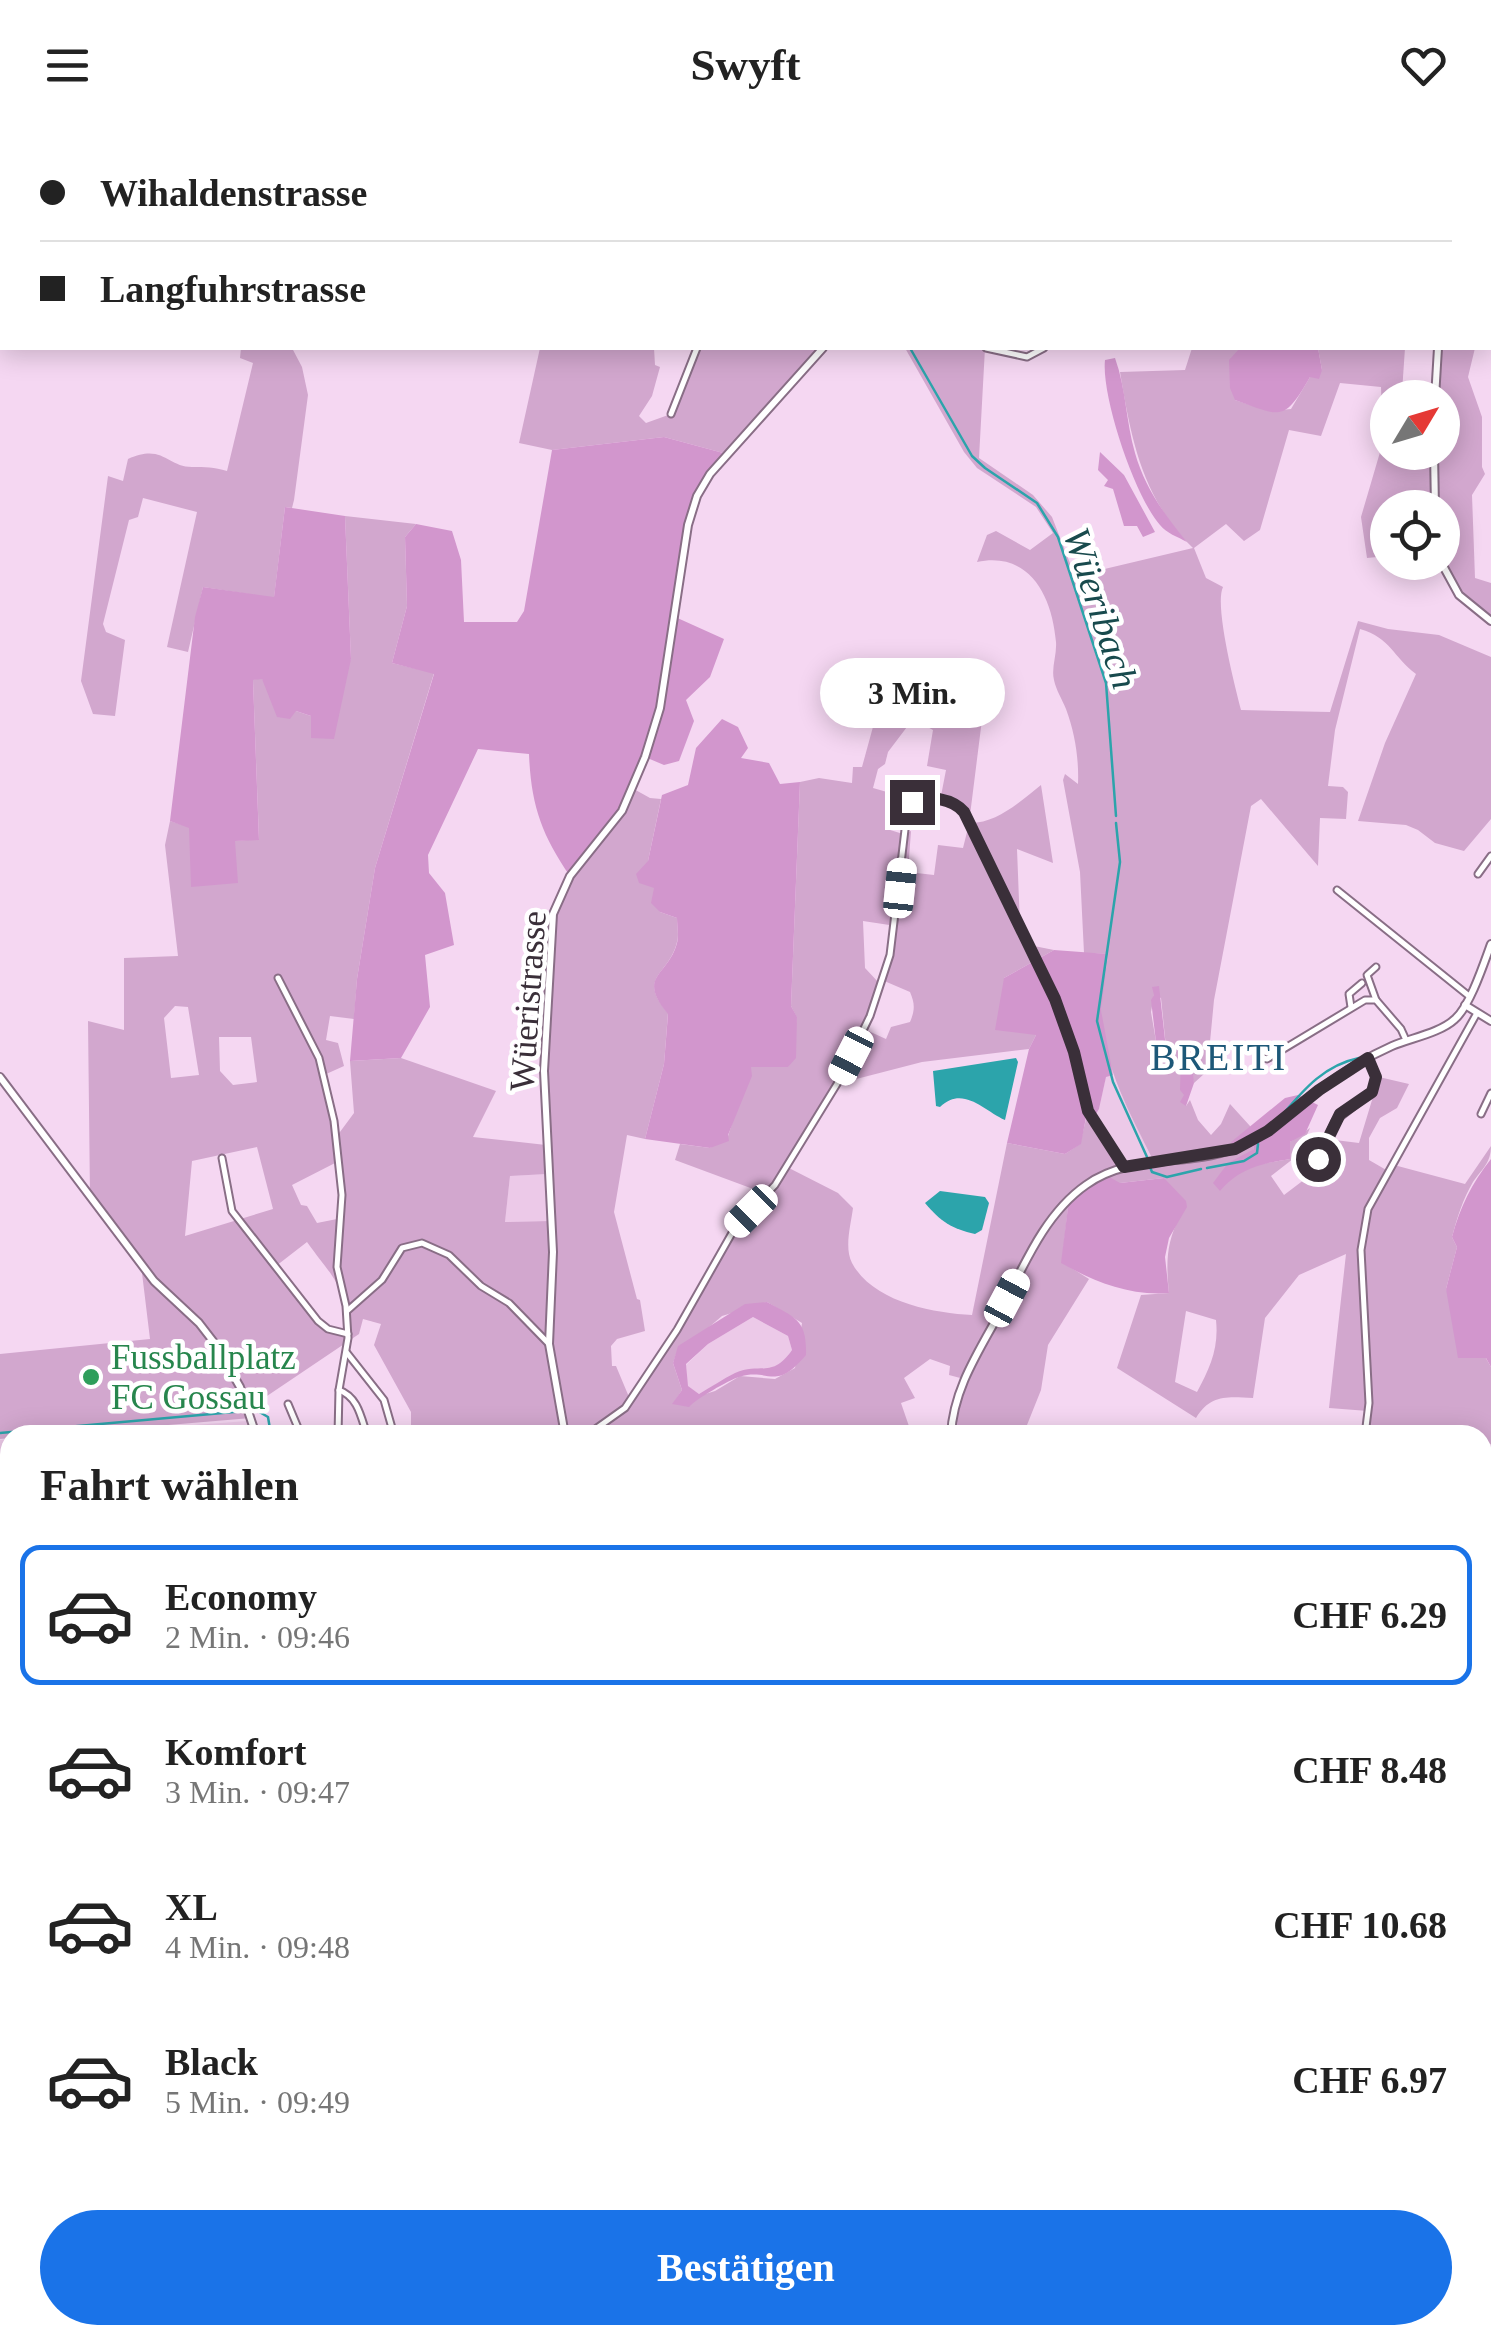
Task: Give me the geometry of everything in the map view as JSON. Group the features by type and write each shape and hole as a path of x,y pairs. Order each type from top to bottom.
{"street":[{"path":"671,414 697,350"},
{"name":"Wüeristrasse","path":"564,1425 549,1344 552,1252 544,1072 553,914 570,876 622,811 645,756 660,708 688,526 697,496 710,474 822,350"},
{"path":"995,350 1027,357 1040,350"},
{"path":"1436,380 1438,350"},
{"path":"1449,580 1460,595 1491,621"},
{"path":"602,1425 618,1415 631,1399 677,1330 736,1226 776,1185 844,1070 870,1016 890,955 908,807 918,798 954,803 964,812 1055,999 1074,1052 1088,1111 1124,1167"},
{"path":"1478,874 1491,856"},
{"path":"1337,890 1469,996"},
{"path":"953,1425 958,1393 1047,1226 1086,1185 1124,1167 1235,1149 1268,1131 1319,1090 1368,1058 1455,1019 1491,944"},
{"path":"1376,967 1367,975 1376,1000 1406,1040"},
{"path":"278,978 319,1058 334,1121 342,1195 337,1266 348,1334 338,1425"},
{"path":"1350,1007 1348,994 1362,983"},
{"path":"1263,1058 1350,1007 1376,1000"},
{"path":"1465,1005 1491,1021"},
{"path":"1366,1425 1369,1403 1360,1250 1368,1209 1477,1013"},
{"path":"1304,1165 1316,1164 1340,1114 1372,1092 1376,1077 1368,1058"},
{"path":"0,1077 154,1281 206,1332 233,1372 253,1425"},
{"path":"1480,1114 1491,1093"},
{"path":"222,1158 232,1211 318,1320 328,1329 348,1334"},
{"path":"347,1312 382,1280 402,1248 422,1243 449,1256 481,1286 510,1303 549,1344"},
{"path":"347,1354 384,1400 391,1425"},
{"path":"339,1390 356,1404 363,1425"},
{"path":"288,1404 297,1425"}],"shaded area":[{"path":"241,350 293,350 302,367 308,395 294,500 292,508 285,507 274,598 203,587 188,652 167,647 197,512 143,498 138,517 129,520 103,624 106,632 125,640 115,716 93,714 81,681 108,476 123,481 128,459 149,454 184,466 227,471 253,363 240,358"},
{"path":"540,350 654,350 655,365 660,367 652,396 639,416 646,423 671,414 697,350 821,350 727,454 664,437 552,450 519,443"},
{"path":"906,350 985,350 979,458 1033,495 1052,517 1075,576 1193,548 1150,488 1134,444 1120,372 1185,370 1191,350 1240,350 1235,400 1269,411 1291,409 1310,377 1322,370 1318,350 1405,350 1403,380 1370,380 1370,386 1340,383 1321,436 1289,430 1260,530 1244,541 1226,524 1194,548 1206,578 1223,587 1223,628 1241,710 1330,712 1358,621 1439,635 1491,657 1491,819 1464,851 1435,843 1406,825 1358,821 1385,743 1416,674 1385,643 1360,629 1335,730 1328,786 1343,787 1348,792 1346,819 1320,818 1318,866 1261,799 1251,806 1214,1000 1208,1063 1228,1064 1194,1083 1190,1069 1182,1071 1186,1106 1190,1100 1198,1120 1211,1135 1230,1104 1250,1126 1254,1149 1236,1173 1290,1159 1290,1142 1310,1128 1298,1155 1271,1176 1284,1195 1313,1173 1327,1139 1359,1143 1379,1077 1409,1084 1397,1108 1380,1118 1369,1138 1369,1160 1388,1171 1394,1165 1465,1184 1491,1146 1488,1161 1469,1188 1456,1223 1452,1237 1457,1247 1446,1289 1491,1367 1491,1425 1366,1425 1368,1411 1329,1408 1346,1254 1299,1275 1265,1318 1253,1398 1214,1401 1196,1418 1117,1368 1141,1295 1169,1293 1168,1253 1180,1216 1164,1178 1120,1183 1069,1199 1062,1262 1089,1279 1048,1345 1041,1390 1027,1425 952,1425 964,1379 949,1375 950,1366 930,1359 904,1378 915,1398 901,1403 909,1425 411,1425 411,1412 374,1345 381,1324 363,1319 359,1334 249,1408 251,1418 168,1425 0,1425 0,1354 150,1339 142,1273 146,1271 90,1197 88,1021 124,1030 124,958 178,956 165,845 170,821 235,841 259,839 253,680 261,678 296,711 311,716 351,659 345,516 416,524 405,537 407,606 392,663 434,673 375,868 354,1019 330,1016 326,1040 338,1043 344,1066 324,1075 337,1136 354,1113 350,1061 401,1058 496,1091 473,1137 546,1145 544,1071 551,929 559,898 632,788 661,799 648,861 660,912 677,918 678,933 673,953 655,983 659,1001 668,1013 664,1064 645,1139 627,1135 614,1212 645,1331 617,1339 611,1346 612,1366 616,1366 631,1399 677,1330 736,1226 767,1194 675,1160 680,1144 710,1148 728,1136 751,1066 788,1067 797,1018 791,1006 800,782 819,778 852,783 853,767 862,767 885,683 927,698 940,671 989,664 969,823 998,816 1041,785 1053,863 1017,849 1020,926 1029,945 1054,950 1004,978 1036,1035 1029,1049 922,1062 837,1084 787,1167 838,1193 853,1208 848,1250 852,1263 874,1287 922,1308 972,1315 1007,1143 1065,1154 1080,1144 1088,1111 1124,1167 1153,1160 1106,1050 1101,1010 1108,954 1084,953 1080,872 1063,780 1065,774 1078,784 1077,756 1069,718 1054,680 1054,625 1043,594 1024,570 995,560 977,562 987,535 996,531 1030,550 1053,533 1036,507 977,468 964,452","holes":["913,719 933,730 927,766 946,770 940,801 960,806 969,824 963,848 938,845 934,875 908,872 911,831 903,834 887,829 887,792 873,788 878,769","863,921 896,926 882,980 910,992 913,1000 910,1022 891,1027 886,1039 864,1029 880,984 865,968","1154,995 1161,998 1167,1057 1159,1059 1151,1012","175,1006 188,1007 199,1075 171,1078 164,1018","219,1037 251,1037 257,1082 233,1085 220,1071","257,1147 273,1209 185,1236 192,1161","337,1162 342,1218 317,1223 307,1206 301,1205 292,1185","547,1174 549,1221 505,1222 510,1176","307,1242 341,1293 348,1334 315,1316 276,1266","767,1302 802,1323 795,1368 775,1379 740,1376 715,1391 673,1404 682,1390 673,1363 679,1346 722,1316","1186,1311 1216,1320 1215,1349 1197,1392 1175,1382"]},
{"path":"1238,350 1318,350 1322,370 1319,379 1310,377 1287,409 1273,412 1235,400 1230,388 1229,360"},
{"path":"1438,350 1475,350 1468,377 1482,417 1485,474 1472,495 1475,578 1491,583 1491,621 1451,580 1460,580 1460,490 1370,490 1367,558 1361,517 1375,470 1460,470 1460,380 1436,380"},
{"path":"1115,358 1139,466 1156,500 1187,542 1160,525 1131,470 1114,421 1105,376 1105,360"},
{"path":"664,437 727,454 697,496 673,616 724,639 710,677 686,700 694,721 679,761 664,765 645,757 622,811 570,876 539,818 529,754 478,749 428,855 429,873 445,893 454,945 425,955 430,1007 401,1058 350,1061 357,979 375,868 434,674 392,663 407,606 405,537 416,524 452,531 461,560 464,622 517,622 524,611 552,450"},
{"path":"1100,452 1124,475 1155,532 1143,537 1137,526 1124,526 1113,489 1104,486 1108,480 1098,470"},
{"path":"285,507 345,516 351,659 334,739 311,738 311,716 296,711 290,719 277,717 262,679 253,680 259,840 235,841 238,883 191,887 189,828 170,821 195,617 203,587 274,597"},
{"path":"722,719 738,727 748,748 741,758 769,763 780,784 800,782 791,1006 797,1017 796,1058 788,1067 751,1067 752,1076 729,1141 710,1148 645,1139 664,1064 668,1014 654,983 673,954 678,934 677,918 660,912 651,903 654,888 639,883 636,874 648,861 662,795 688,785 696,748"},
{"path":"1054,950 1108,954 1101,1010 1113,1075 1106,1077 1093,1119 1087,1112 1081,1144 1065,1154 1007,1143 1029,1049 1036,1035 995,1030 1004,978"},
{"path":"1159,986 1167,1057 1158,1059 1151,1000 1152,987"},
{"path":"1181,1055 1191,1056 1194,1083 1186,1106 1180,1102 1184,1095 1180,1090"},
{"path":"1016,1058 1005,1120 965,1099 936,1106 933,1071"},
{"path":"1113,1075 1153,1161 1124,1167 1093,1119 1106,1076"},
{"path":"1298,1095 1318,1105 1305,1134 1290,1142 1290,1159 1252,1168 1220,1191 1213,1183 1228,1163 1254,1149 1252,1141 1235,1149 1231,1142 1285,1098"},
{"path":"1491,1159 1491,1367 1486,1358 1458,1358 1446,1289 1457,1247 1452,1237 1459,1216 1472,1186"},
{"path":"547,1174 550,1221 505,1222 510,1176"},
{"path":"1104,1174 1120,1183 1164,1178 1186,1201 1187,1207 1169,1238 1165,1257 1169,1293 1113,1286 1061,1263 1069,1199"},
{"path":"940,1191 985,1197 989,1203 982,1230 975,1234 960,1230 936,1215 925,1203"},
{"path":"767,1302 798,1321 806,1355 779,1376 739,1377 689,1407 672,1404 682,1390 673,1363 678,1346 745,1304","holes":["753,1317 788,1336 792,1350 778,1364 735,1373 699,1394 688,1386 686,1364 708,1344"]},
{"path":"753,1317 788,1336 792,1350 782,1364 768,1370 738,1372 699,1394 687,1386 686,1365 708,1344"},
{"path":"247,1421 248,1425 194,1425"}],"waterway":[{"name":"Wüeribach","path":"911,350 972,456 1037,503 1058,537 1106,683 1116,816"},
{"name":"Wüeribach","path":"1116,823 1120,862 1097,1021 1113,1082 1147,1157"},
{"name":"Wüeribach","path":"1283,1114 1326,1072 1359,1058"},
{"name":"Wüeribach","path":"1207,1168 1244,1161 1257,1153 1258,1144"},
{"name":"Wüeribach","path":"1150,1167 1152,1172 1167,1177 1201,1169"},
{"path":"89,1425 256,1410 268,1417 269,1425"}],"place":[{"name":"Fussballplatz FC Gossau","path":"91,1377"}],"district":[{"name":"BREITI","path":"1219,1057"}],"route":[{"path":"912,802 927,797 954,803 964,812 1055,999 1074,1052 1088,1111 1124,1167 1235,1149 1268,1131 1319,1090 1368,1058 1376,1077 1375,1086 1367,1098 1340,1114 1318,1159"}]}
